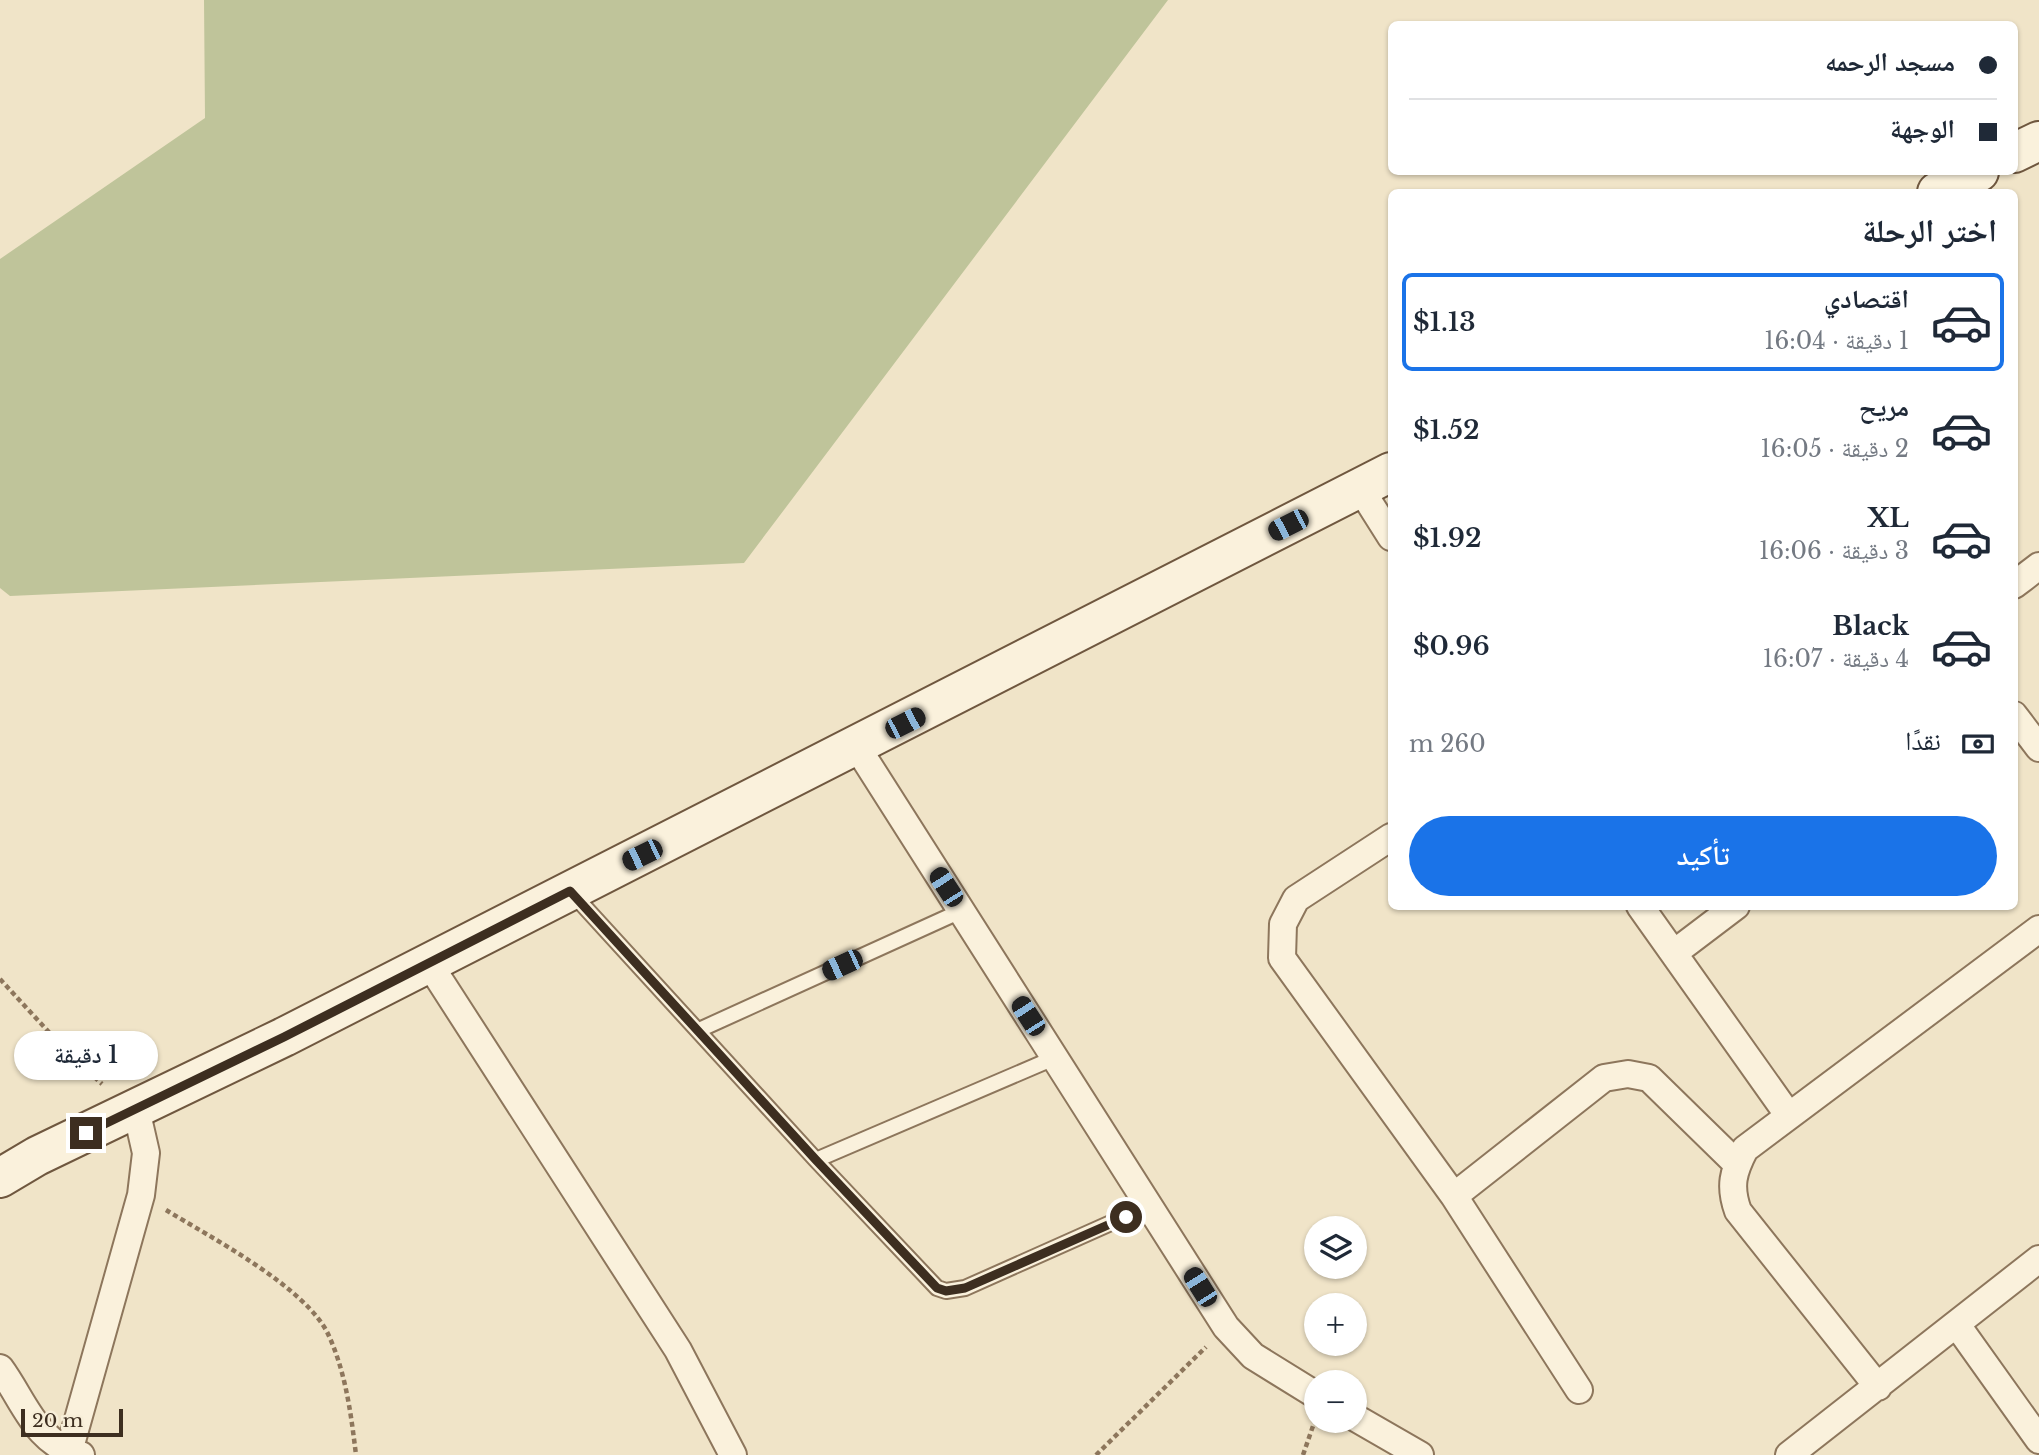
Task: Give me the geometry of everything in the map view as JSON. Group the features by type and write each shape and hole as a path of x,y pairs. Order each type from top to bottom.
{"street":[{"path":"2018,151 2039,141"},
{"path":"1943,189 1973,175"},
{"path":"0,1178 37,1156 284,1037 857,747 1376,480 1388,526"},
{"path":"2018,582 2039,566"},
{"path":"2018,720 2039,748"},
{"path":"857,747 1226,1327 1254,1356 1304,1387"},
{"path":"1388,839 1296,898 1283,924 1282,958 1454,1196 1579,1390"},
{"path":"1643,910 1790,1116"},
{"path":"1674,953 1731,910"},
{"path":"1878,1387 1738,1211 1732,1195 1732,1177 1745,1149 2039,929"},
{"path":"428,962 678,1350 733,1455"},
{"path":"1454,1196 1604,1078 1628,1074 1649,1078 1737,1164"},
{"path":"0,1367 41,1434 73,1454 141,1195 146,1153 136,1109"},
{"path":"1788,1455 2039,1259"},
{"path":"1957,1325 2039,1440"},
{"path":"1367,1424 1420,1455"}],"lane":[{"path":"570,891 929,1282 946,1291 965,1288 1149,1206"},
{"path":"699,1030 961,911"},
{"path":"816,1160 1055,1058"}],"path":[{"path":"0,979 69,1054 136,1109"},
{"path":"141,1195 246,1258 300,1299 328,1333 346,1381 356,1455"},
{"path":"1097,1455 1226,1327"},
{"path":"1303,1455 1311,1433"}],"green space":[{"path":"204,0 1168,0 744,563 10,596 0,588 0,259 205,118"}],"route":[{"path":"86,1133 284,1037 570,891 937,1288 955,1291 965,1288 1126,1217"}]}
